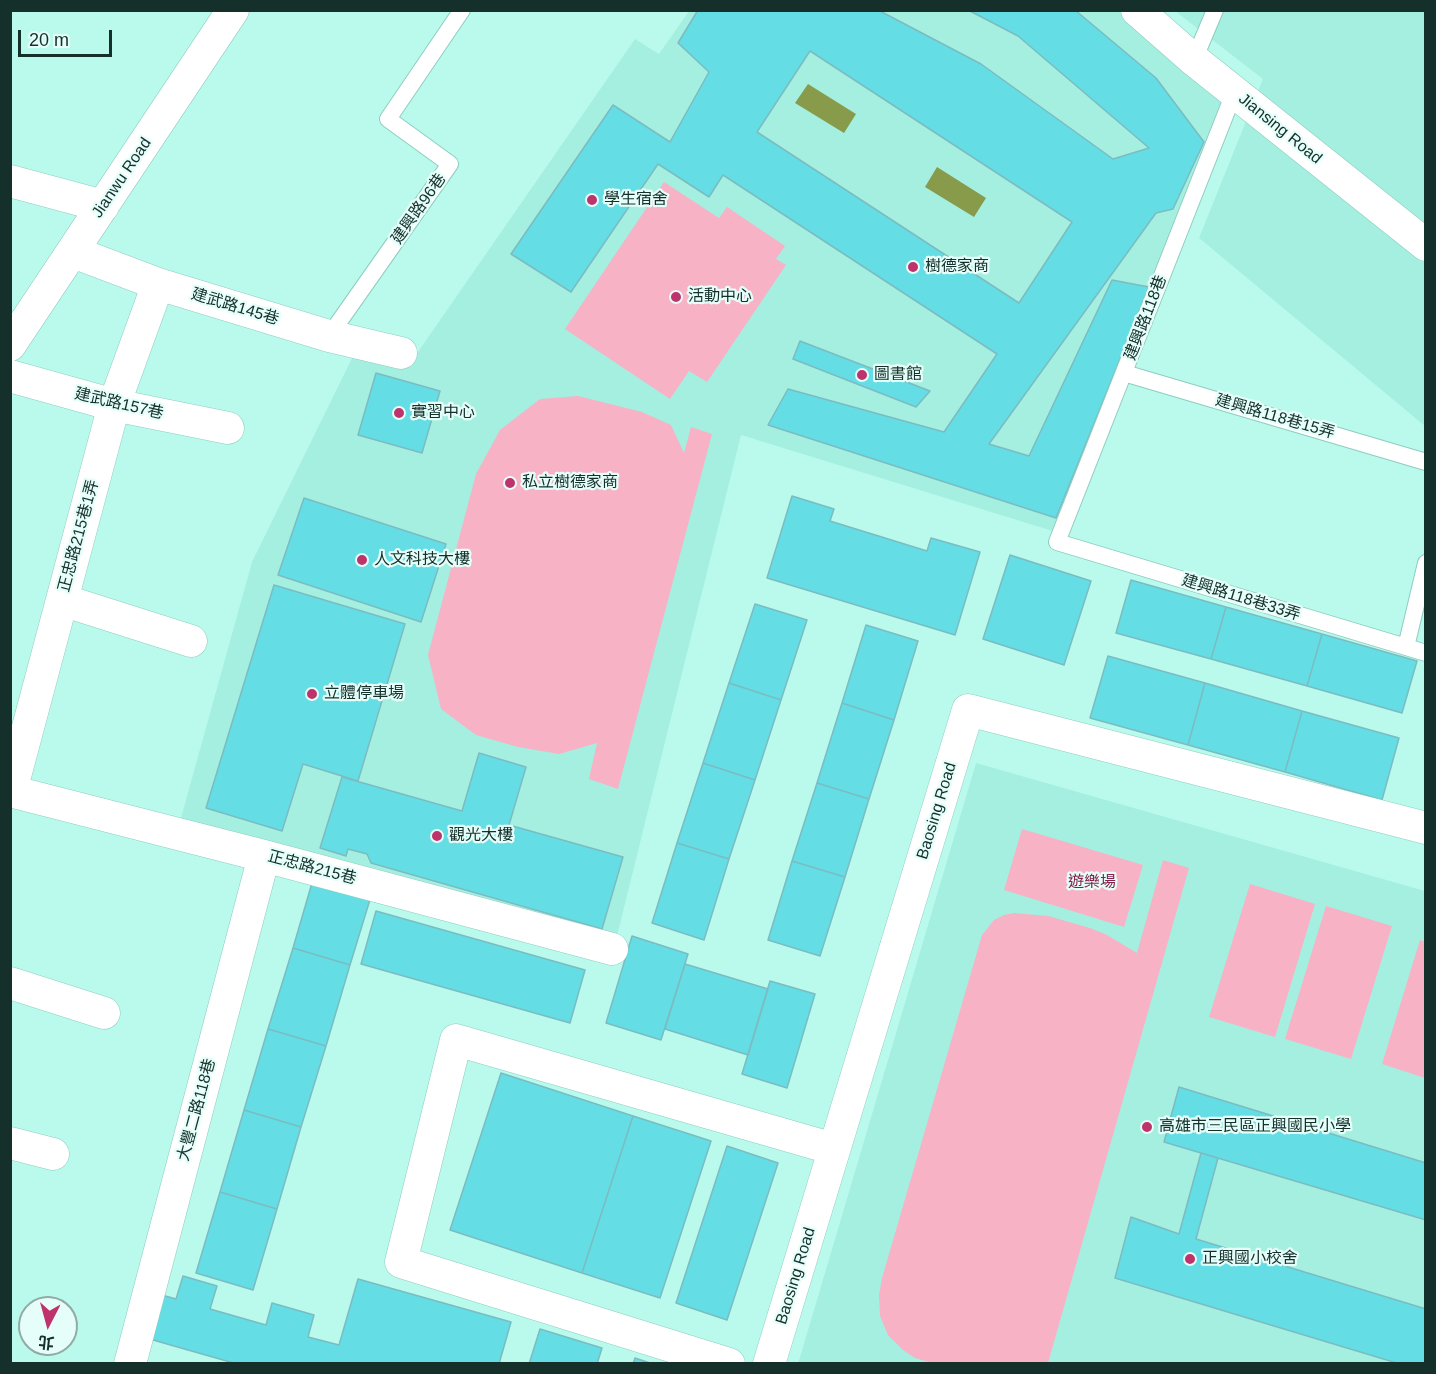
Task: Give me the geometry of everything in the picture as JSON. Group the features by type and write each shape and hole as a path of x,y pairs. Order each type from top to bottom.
{"street":[{"name":"Jianwu Road","path":"10,345 233,10"},
{"name":"Jiansing Road","path":"1137,10 1234,93 1425,245"},
{"path":"10,181 103,206"},
{"name":"建武路145巷","path":"73,252 158,284 329,336 401,353"},
{"name":"正忠路215巷1弄","path":"11,791 114,405 158,284"},
{"name":"建武路157巷","path":"10,376 114,405 228,428"},
{"path":"62,600 191,641"},
{"name":"Baosing Road","path":"769,1364 968,710 1425,828"},
{"name":"正忠路215巷","path":"11,791 612,949"},
{"name":"大豐二路118巷","path":"130,1364 264,856"},
{"path":"10,982 104,1013"},
{"path":"729,1364 401,1262 456,1040 834,1149"},
{"path":"10,1143 53,1154"}],"lane":[{"name":"建興路96巷","path":"329,336 450,164 388,119 462,10"},
{"path":"1194,60 1215,10"},
{"name":"建興路118巷","path":"1057,542 1234,93"},
{"name":"建興路118巷15弄","path":"1124,373 1425,462"},
{"name":"建興路118巷33弄","path":"1057,542 1425,653"},
{"path":"1406,648 1425,563"}],"shaded area":[{"name":"私立樹德家商","path":"689,11 1120,11 1143,27 1226,103 1056,532 741,435 617,936 181,818 252,562 355,352 411,362 635,39 659,54"},
{"path":"1175,11 1425,11 1425,426 1199,238 1263,79"},
{"path":"808,84 856,114 844,133 795,103"},
{"path":"937,167 986,198 974,217 925,187"},
{"name":"高雄市三民區正興國民小學","path":"976,763 1425,891 1425,1363 798,1364"}],"green space":[{"name":"活動中心","path":"664,182 719,218 727,207 785,246 776,259 786,265 707,382 689,371 670,399 565,329"},
{"path":"578,396 642,412 671,425 684,453 691,427 712,434 618,789 589,779 597,743 559,754 518,747 476,735 441,709 428,655 476,474 500,430 540,399"},
{"name":"遊樂場","path":"1022,829 1143,865 1124,927 1004,890"},
{"path":"1163,860 1189,868 1048,1363 936,1364 915,1358 888,1335 880,1316 879,1295 982,935 994,920 1004,915 1014,913 1048,916 1107,935 1137,953"},
{"path":"1250,884 1315,904 1275,1037 1209,1017"},
{"path":"1326,906 1392,926 1351,1059 1285,1039"},
{"path":"1420,940 1426,942 1425,1078 1382,1064"}],"building":[{"name":"樹德家商","path":"698,10 878,10 981,64 1113,159 1149,148 1018,36 968,10 1075,10 1156,78 1204,142 1173,209 1156,213 989,444 1029,456 1112,280 1149,287 1056,518 768,425 788,389 944,432 997,354 723,175 709,197 658,164 571,292 511,254 613,105 670,142 709,72 678,43","holes":["810,51 1072,222 1019,303 757,132"]},
{"name":"圖書館","path":"800,341 930,391 916,407 793,359"},
{"name":"實習中心","path":"376,373 440,391 422,453 358,435"},
{"path":"792,496 834,509 830,521 927,551 931,538 980,552 955,635 767,578"},
{"name":"人文科技大樓","path":"304,498 446,544 421,622 278,575"},
{"path":"1010,555 1091,581 1064,665 983,639"},
{"path":"1131,580 1226,607 1211,659 1116,633"},
{"name":"立體停車場","path":"274,585 405,624 358,781 303,764 282,831 206,808"},
{"path":"755,604 807,620 781,700 729,683"},
{"path":"1226,607 1322,634 1307,686 1211,659"},
{"path":"866,625 918,641 894,720 842,703"},
{"path":"1322,634 1417,661 1402,713 1307,686"},
{"path":"1108,656 1205,683 1188,745 1090,718"},
{"path":"729,683 781,700 755,780 703,763"},
{"path":"1205,683 1302,711 1285,772 1188,745"},
{"path":"842,703 894,720 869,799 817,783"},
{"path":"1302,711 1399,738 1382,800 1285,772"},
{"name":"觀光大樓","path":"479,753 526,767 509,825 623,857 602,929 371,863 367,854 348,849 346,856 320,848 342,777 462,811"},
{"path":"703,763 755,780 729,859 677,843"},
{"path":"817,783 869,799 845,877 792,861"},
{"path":"677,843 729,859 704,940 652,923"},
{"path":"792,861 845,877 820,956 768,940"},
{"path":"314,876 372,893 350,965 293,948"},
{"path":"376,911 585,970 570,1023 361,964"},
{"path":"632,936 688,954 661,1040 606,1023"},
{"path":"293,948 350,965 326,1046 268,1029"},
{"path":"685,964 768,989 748,1055 665,1029"},
{"path":"770,981 815,994 787,1088 742,1074"},
{"path":"268,1029 326,1046 301,1127 244,1110"},
{"path":"501,1073 633,1116 582,1273 450,1230"},
{"path":"1179,1087 1426,1163 1426,1220 1164,1142"},
{"path":"244,1110 301,1127 277,1209 220,1192"},
{"path":"633,1116 711,1141 660,1298 582,1273"},
{"path":"727,1146 778,1163 727,1320 676,1303"},
{"name":"正興國小校舍","path":"1201,1153 1218,1158 1196,1239 1426,1309 1426,1364 1400,1364 1115,1278 1131,1217 1179,1234"},
{"path":"220,1192 277,1209 253,1290 196,1273"},
{"path":"183,1276 217,1286 210,1309 266,1325 272,1303 314,1315 308,1337 339,1345 358,1279 511,1322 499,1364 237,1364 146,1338 158,1294 176,1299"},
{"path":"540,1329 602,1348 597,1364 529,1364"},
{"path":"635,1358 653,1364 633,1364"}],"place":[{"name":"學生宿舍","path":"592,200"},
{"name":"樹德家商","path":"913,267"},
{"name":"活動中心","path":"676,297"},
{"name":"圖書館","path":"862,375"},
{"name":"實習中心","path":"399,413"},
{"name":"私立樹德家商","path":"510,483"},
{"name":"人文科技大樓","path":"362,560"},
{"name":"立體停車場","path":"312,694"},
{"name":"觀光大樓","path":"437,836"},
{"name":"高雄市三民區正興國民小學","path":"1147,1127"},
{"name":"正興國小校舍","path":"1190,1259"}]}
